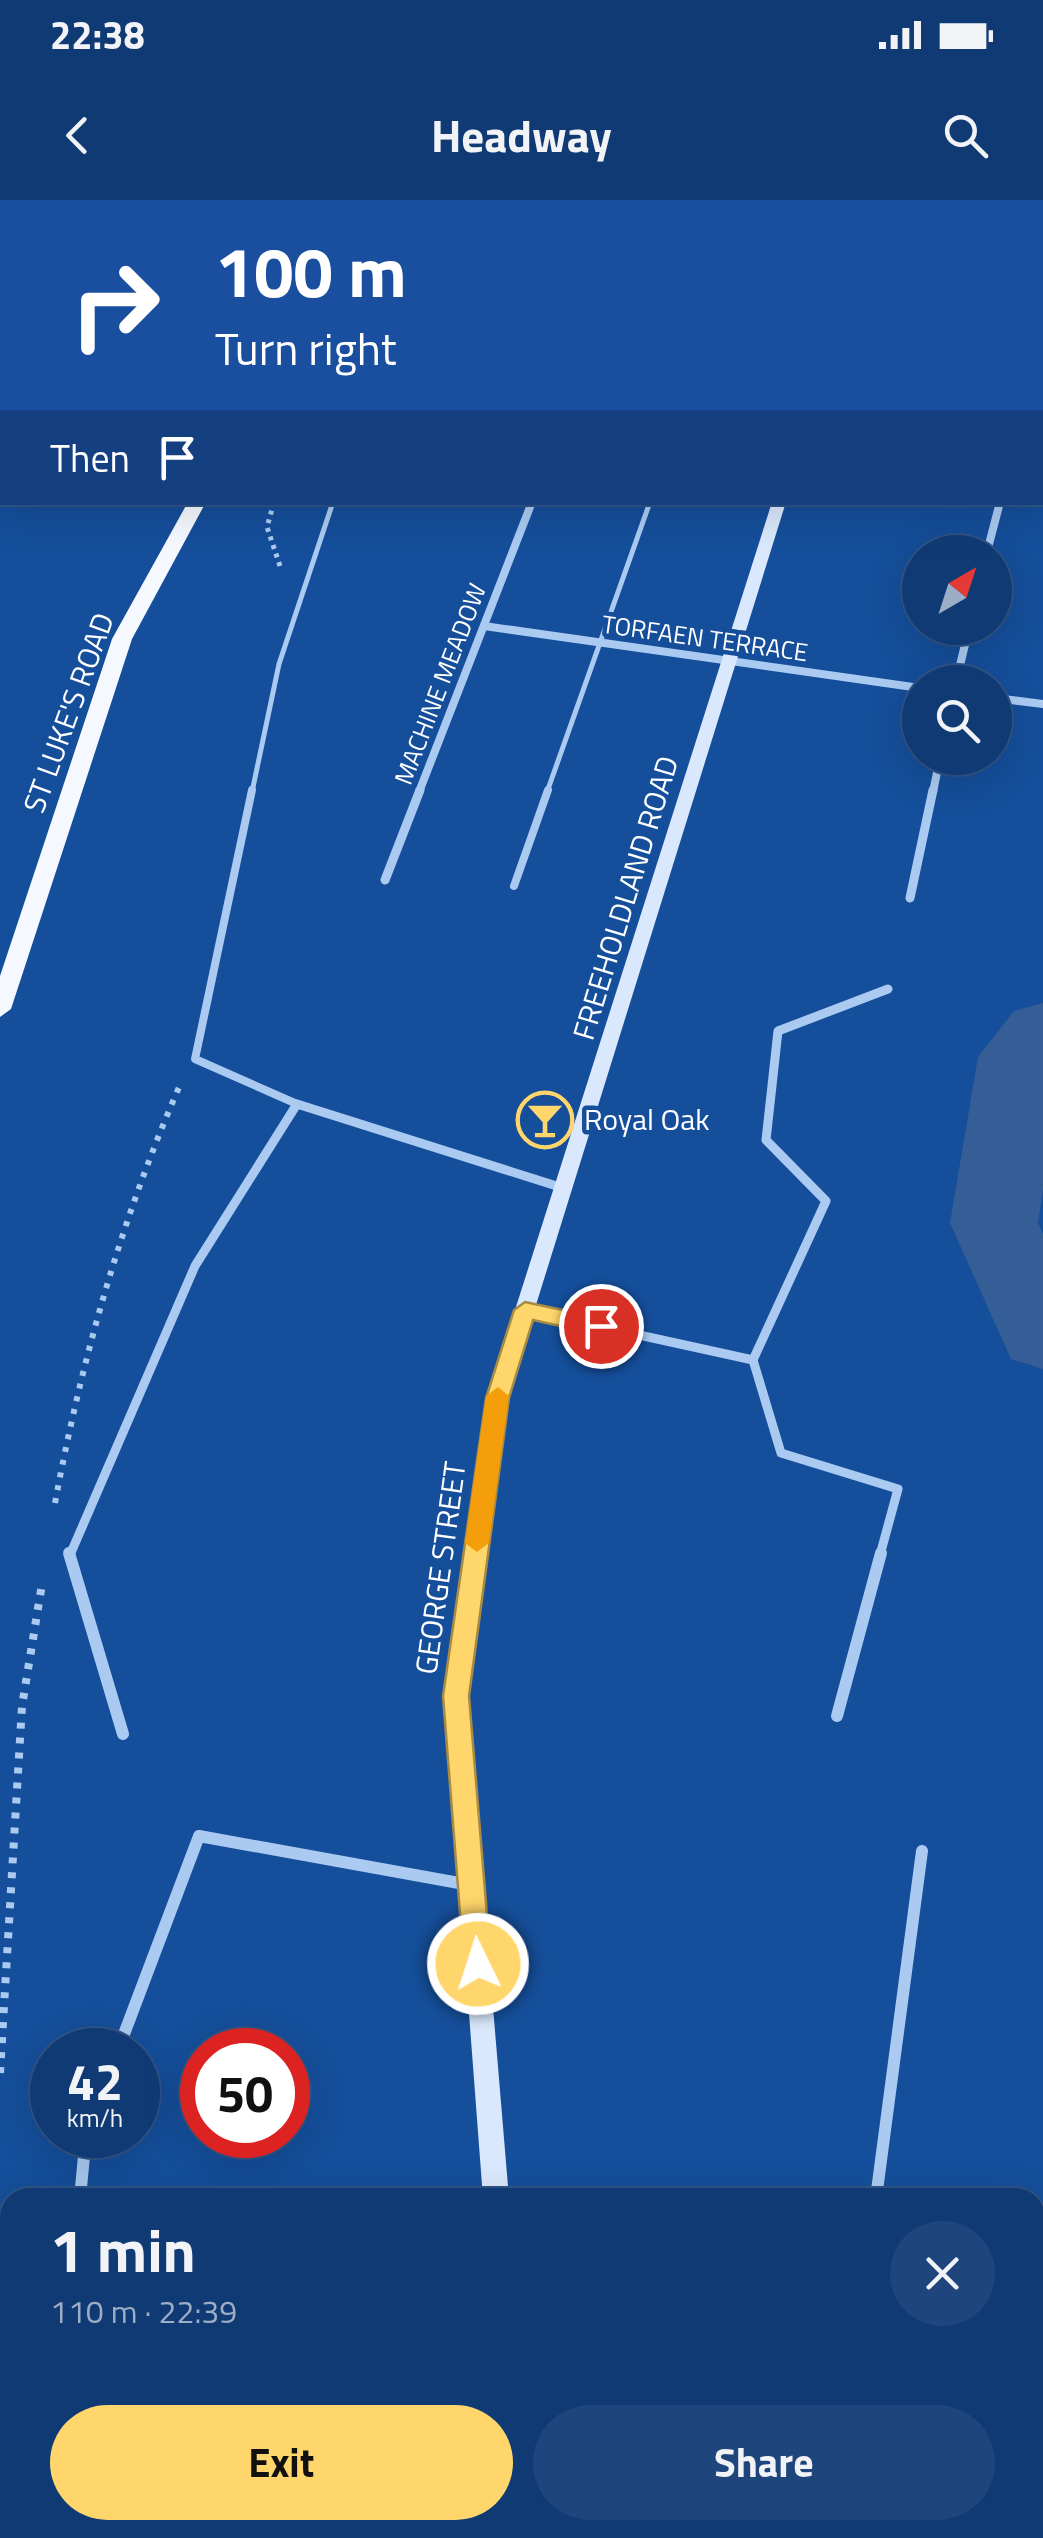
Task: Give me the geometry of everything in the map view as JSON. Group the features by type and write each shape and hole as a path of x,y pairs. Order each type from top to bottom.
{"main road":[{"name":"ST LUKE'S ROAD","path":"0,1009 122,639 196,505"},
{"name":"FREEHOLDLAND ROAD","path":"525,1310 778,505"},
{"name":"GEORGE STREET","path":"495,2188 456,1696 497,1398 525,1310"}],"street":[{"name":"MACHINE MEADOW","path":"385,880 531,505"},
{"path":"992,535 999,505"},
{"name":"TORFAEN TERRACE","path":"484,626 902,686"},
{"path":"1012,700 1043,704"},
{"path":"910,898 936,775"},
{"path":"837,1716 898,1489 781,1453 753,1360 826,1201 766,1140 778,1031 888,989"},
{"path":"123,1734 69,1552 195,1266 297,1104 564,1188"},
{"path":"525,1310 753,1360"},
{"path":"126,2028 199,1836 471,1886"},
{"path":"877,2188 922,1852"},
{"path":"81,2188 84,2158"}],"lane":[{"path":"297,1104 196,1059 279,664 332,505"},
{"path":"514,886 649,505"}],"path":[{"path":"273,505 268,527 286,587 303,592"}],"waterway":[{"path":"1043,1031 1020,1057 994,1223 1043,1334"}],"slow traffic":[{"path":"477,1543 498,1396"}],"place":[{"name":"Royal Oak","path":"545,1120"}],"route":[{"path":"478,1964 456,1696 497,1398 525,1310 601,1326"}]}
